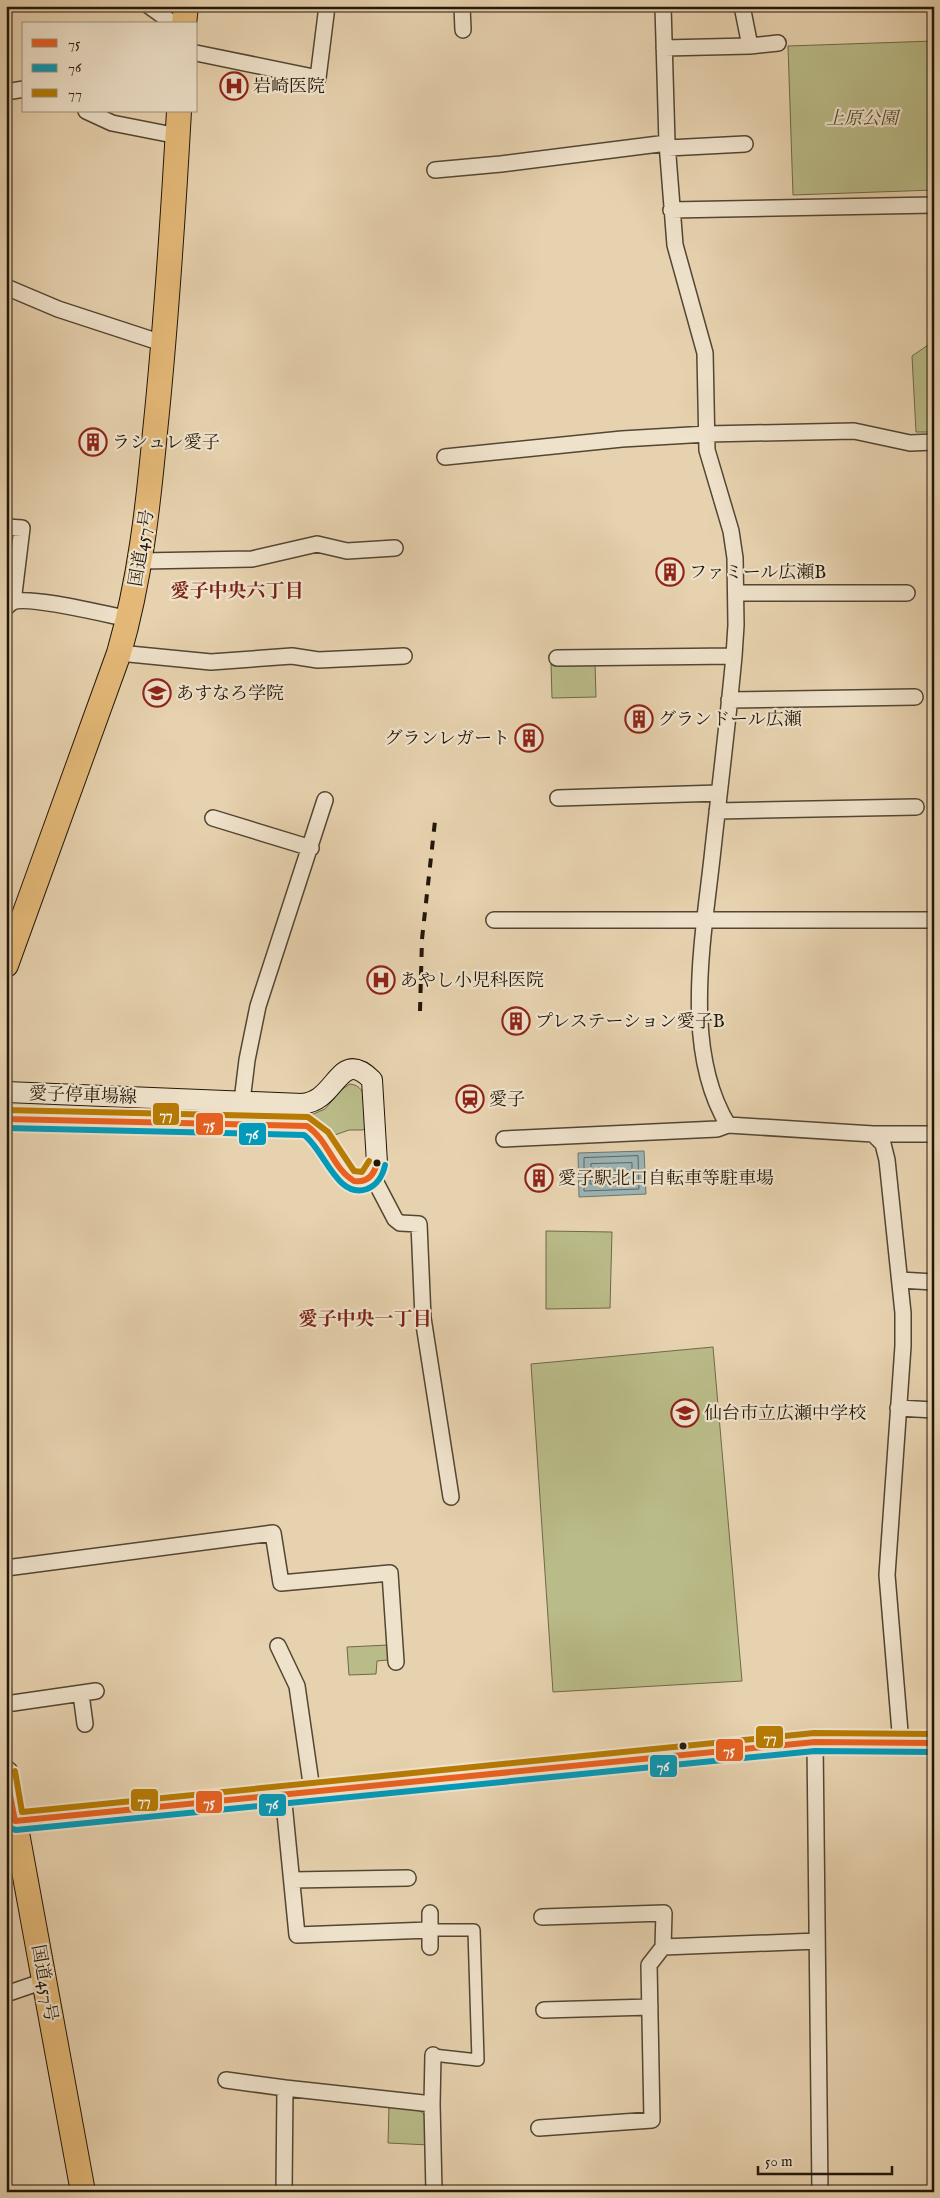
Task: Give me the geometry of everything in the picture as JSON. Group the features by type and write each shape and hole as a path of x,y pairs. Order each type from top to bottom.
{"highway":[{"path":"184,22 186,6"},
{"name":"国道457号","path":"6,965 119,653 129,619 141,561 165,344 179,112"},
{"name":"国道457号","path":"6,1773 83,2192"}],"main road":[{"name":"愛子停車場線","path":"6,1092 302,1104 313,1102 322,1096 340,1075 348,1070 356,1069 365,1073 372,1080 377,1162 372,1175 367,1180 360,1182 350,1179 343,1172 322,1138 307,1126 6,1119"}],"street":[{"path":"150,6 171,22"},
{"path":"198,53 318,78 326,6"},
{"path":"462,6 463,30"},
{"path":"663,6 667,145 675,245 705,353 707,450 730,531 735,558 734,656 705,920 700,994 702,1056 716,1106 728,1125"},
{"path":"742,6 750,46"},
{"path":"664,48 750,46 778,43"},
{"path":"6,92 22,89"},
{"path":"88,112 112,124 178,136"},
{"path":"435,170 667,145 745,144"},
{"path":"671,210 934,206"},
{"path":"6,287 58,309 165,344"},
{"path":"445,457 622,439 707,434 854,431 910,443 934,442"},
{"path":"6,527 22,528 10,605 29,601 94,611 129,619"},
{"path":"141,561 252,559 316,544 346,551 395,548"},
{"path":"736,593 907,593"},
{"path":"119,653 211,662 292,656 318,660 404,656"},
{"path":"556,658 734,656"},
{"path":"729,700 915,697"},
{"path":"558,798 719,793"},
{"path":"242,1102 247,1060 258,1006 311,848 325,800"},
{"path":"717,811 916,808"},
{"path":"213,818 311,848"},
{"path":"494,920 934,920"},
{"path":"504,1139 717,1129 728,1125 873,1134 934,1134"},
{"path":"873,1134 882,1144 887,1160 903,1313 903,1346 887,1576 901,1744"},
{"path":"372,1175 394,1219 400,1223 419,1224 423,1318 451,1497"},
{"path":"900,1280 934,1282"},
{"path":"898,1408 934,1410"},
{"path":"6,1568 273,1533 282,1583 390,1572 396,1662"},
{"path":"278,1646 297,1686 312,1790"},
{"path":"6,1704 96,1691"},
{"path":"81,1694 85,1724"},
{"path":"815,1742 820,2192"},
{"path":"15,1820 815,1742 934,1743"},
{"path":"283,1793 297,1935 474,1930 478,2060 433,2055 434,2192"},
{"path":"292,1880 408,1878"},
{"path":"430,1913 430,1947"},
{"path":"539,2128 652,2120 649,1965 663,1947 664,1913 542,1917"},
{"path":"663,1947 817,1941"},
{"path":"6,1994 44,1981"},
{"path":"544,2010 650,2007"},
{"path":"226,2080 432,2104"},
{"path":"284,2192 285,2088"}],"green space":[{"name":"上原公園","path":"934,41 934,190 793,195 788,46"},
{"path":"934,341 934,432 916,432 912,356"},
{"path":"595,662 596,697 552,698 551,663"},
{"path":"350,1084 361,1089 364,1095 366,1127 363,1130 349,1130 332,1136 322,1122 312,1118 311,1115 325,1109 341,1090"},
{"path":"546,1231 612,1232 610,1308 546,1309"},
{"path":"713,1347 742,1681 553,1692 531,1364"},
{"path":"388,1645 388,1660 377,1661 376,1674 349,1675 347,1647"},
{"path":"389,2105 416,2108 428,2117 429,2145 388,2143"}],"water":[{"path":"644,1151 646,1194 579,1197 578,1153"}],"railway":[{"path":"420,1011 422,939 435,821"}],"transit line":[{"name":"77","path":"6,1110 308,1117 328,1132 354,1171 362,1172 369,1161"},
{"name":"75","path":"6,1119 307,1126 321,1139 341,1169 354,1181 363,1181 369,1177 377,1163"},
{"name":"76","path":"6,1128 304,1135 339,1180 347,1187 357,1190 367,1189 374,1185 381,1176 385,1165"},
{"name":"77","path":"15,1771 22,1812 814,1733 934,1734"},
{"name":"75","path":"6,1774 15,1821 815,1742 934,1743"},
{"name":"76","path":"6,1822 9,1828 16,1830 815,1751 934,1752"}],"place":[{"name":"岩崎医院","path":"234,86"},
{"name":"ラシュレ愛子","path":"93,442"},
{"name":"ファミール広瀬B","path":"670,572"},
{"name":"あすなろ学院","path":"157,693"},
{"name":"グランドール広瀬","path":"639,719"},
{"name":"グランレガート","path":"529,738"},
{"name":"あやし小児科医院","path":"381,980"},
{"name":"プレステーション愛子B","path":"516,1021"},
{"name":"愛子","path":"470,1099"},
{"name":"愛子駅北口自転車等駐車場","path":"539,1178"},
{"name":"仙台市立広瀬中学校","path":"685,1413"}],"district":[{"name":"愛子中央六丁目","path":"237,590"},
{"name":"愛子中央一丁目","path":"365,1318"}]}
